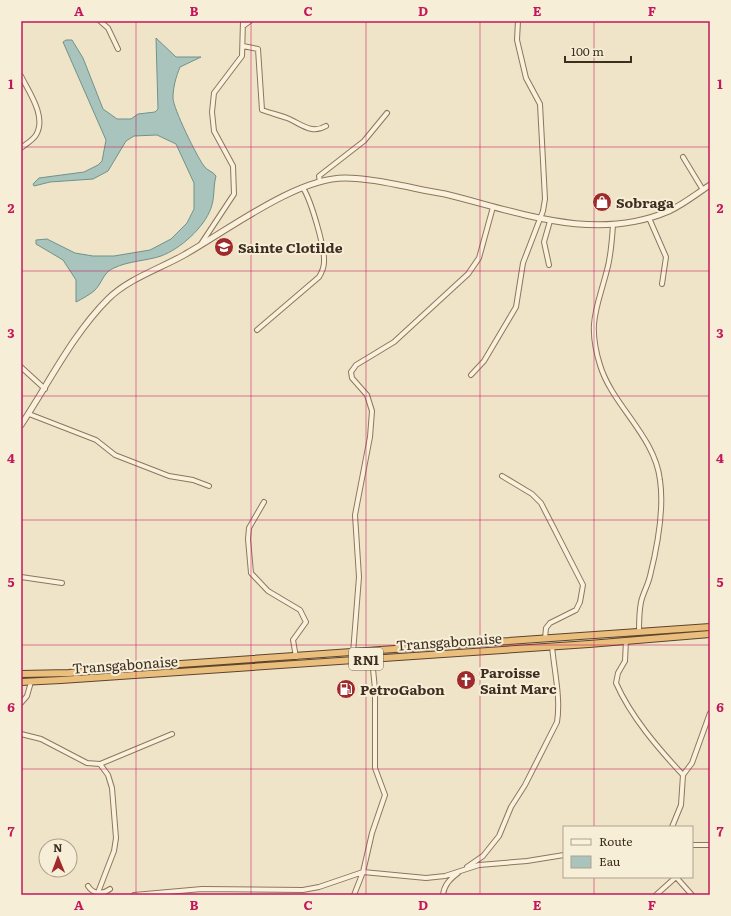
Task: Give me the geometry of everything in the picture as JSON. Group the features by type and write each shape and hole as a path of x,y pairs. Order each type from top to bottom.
{"highway":[{"name":"Transgabonaise","path":"21,674 69,673 710,627"},
{"name":"Transgabonaise","path":"21,682 372,659 710,634"}],"street":[{"path":"100,21 108,28 118,50"},
{"path":"201,245 234,194 233,166 214,131 212,112 214,94 242,56 244,46 243,21"},
{"path":"243,26 250,21"},
{"path":"471,375 484,361 516,307 523,263 546,199 540,104 526,78 517,40 518,21"},
{"path":"244,46 258,49 262,110 287,118 310,130 322,129 326,126"},
{"path":"21,76 36,108 39,128 35,136 21,148"},
{"path":"320,182 319,176 364,141 387,113"},
{"path":"683,158 703,190"},
{"path":"21,425 83,328 118,290 201,245 262,208 303,188 320,182 340,178 369,179 445,194 540,219 581,225 613,225 649,218 670,210 710,185"},
{"path":"257,330 319,277 322,272 324,258 309,200 303,188"},
{"path":"353,653 359,577 355,515 370,437 372,411 367,395 352,378 351,372 356,364 394,342 417,319 468,274 479,258 493,207"},
{"path":"649,218 666,257 662,284"},
{"path":"550,221 544,242 550,265"},
{"path":"613,225 607,270 595,310 593,323 595,345 600,366 609,387 641,433 658,469 661,480 661,506 656,548 650,578 641,600 639,632"},
{"path":"21,367 45,389"},
{"path":"28,414 96,440 115,454 169,476 193,480 208,486"},
{"path":"502,476 532,494 540,503 583,585 580,602 576,610 550,623 546,628 545,639"},
{"path":"264,502 249,528 249,566 251,573 268,592 292,604 304,615 306,622 293,640 296,657"},
{"path":"21,578 62,583"},
{"path":"626,640 625,662 618,673 616,683 644,728 662,752 683,775"},
{"path":"443,895 445,886 450,879 483,856 499,836 511,807 525,785 556,722 558,714 552,646"},
{"path":"354,895 363,872 372,833 385,795 375,768 375,689 372,659"},
{"path":"21,703 27,696 31,682"},
{"path":"672,826 681,805 683,775 692,763 710,713"},
{"path":"21,734 41,739 87,763 100,764 172,734"},
{"path":"98,894 114,851 116,838 112,788 108,775 100,764"},
{"path":"693,845 710,845"},
{"path":"134,895 202,889 303,890 319,887 363,872 426,878 445,876 479,865 527,861 563,855"},
{"path":"656,895 675,878"},
{"path":"677,878 692,895"},
{"path":"88,886 92,891 98,894 110,889"}],"water":[{"path":"156,38 176,57 201,57 180,67 175,82 173,98 181,122 196,153 205,168 216,176 211,208 208,216 197,230 176,248 161,256 125,264 110,270 94,291 76,302 76,280 63,260 36,244 36,240 47,239 75,253 93,256 114,256 150,250 171,239 187,223 194,209 194,183 176,144 157,135 134,136 126,141 108,171 93,179 50,182 34,186 33,184 39,178 84,172 98,165 102,161 106,140 63,42 66,40 72,40 83,58 103,109 117,119 131,119 138,114 155,112 158,109"}],"place":[{"name":"Sobraga","path":"602,202"},
{"name":"Sainte Clotilde","path":"224,247"},
{"name":"Paroisse Saint Marc","path":"466,680"},
{"name":"PetroGabon","path":"346,689"}]}
